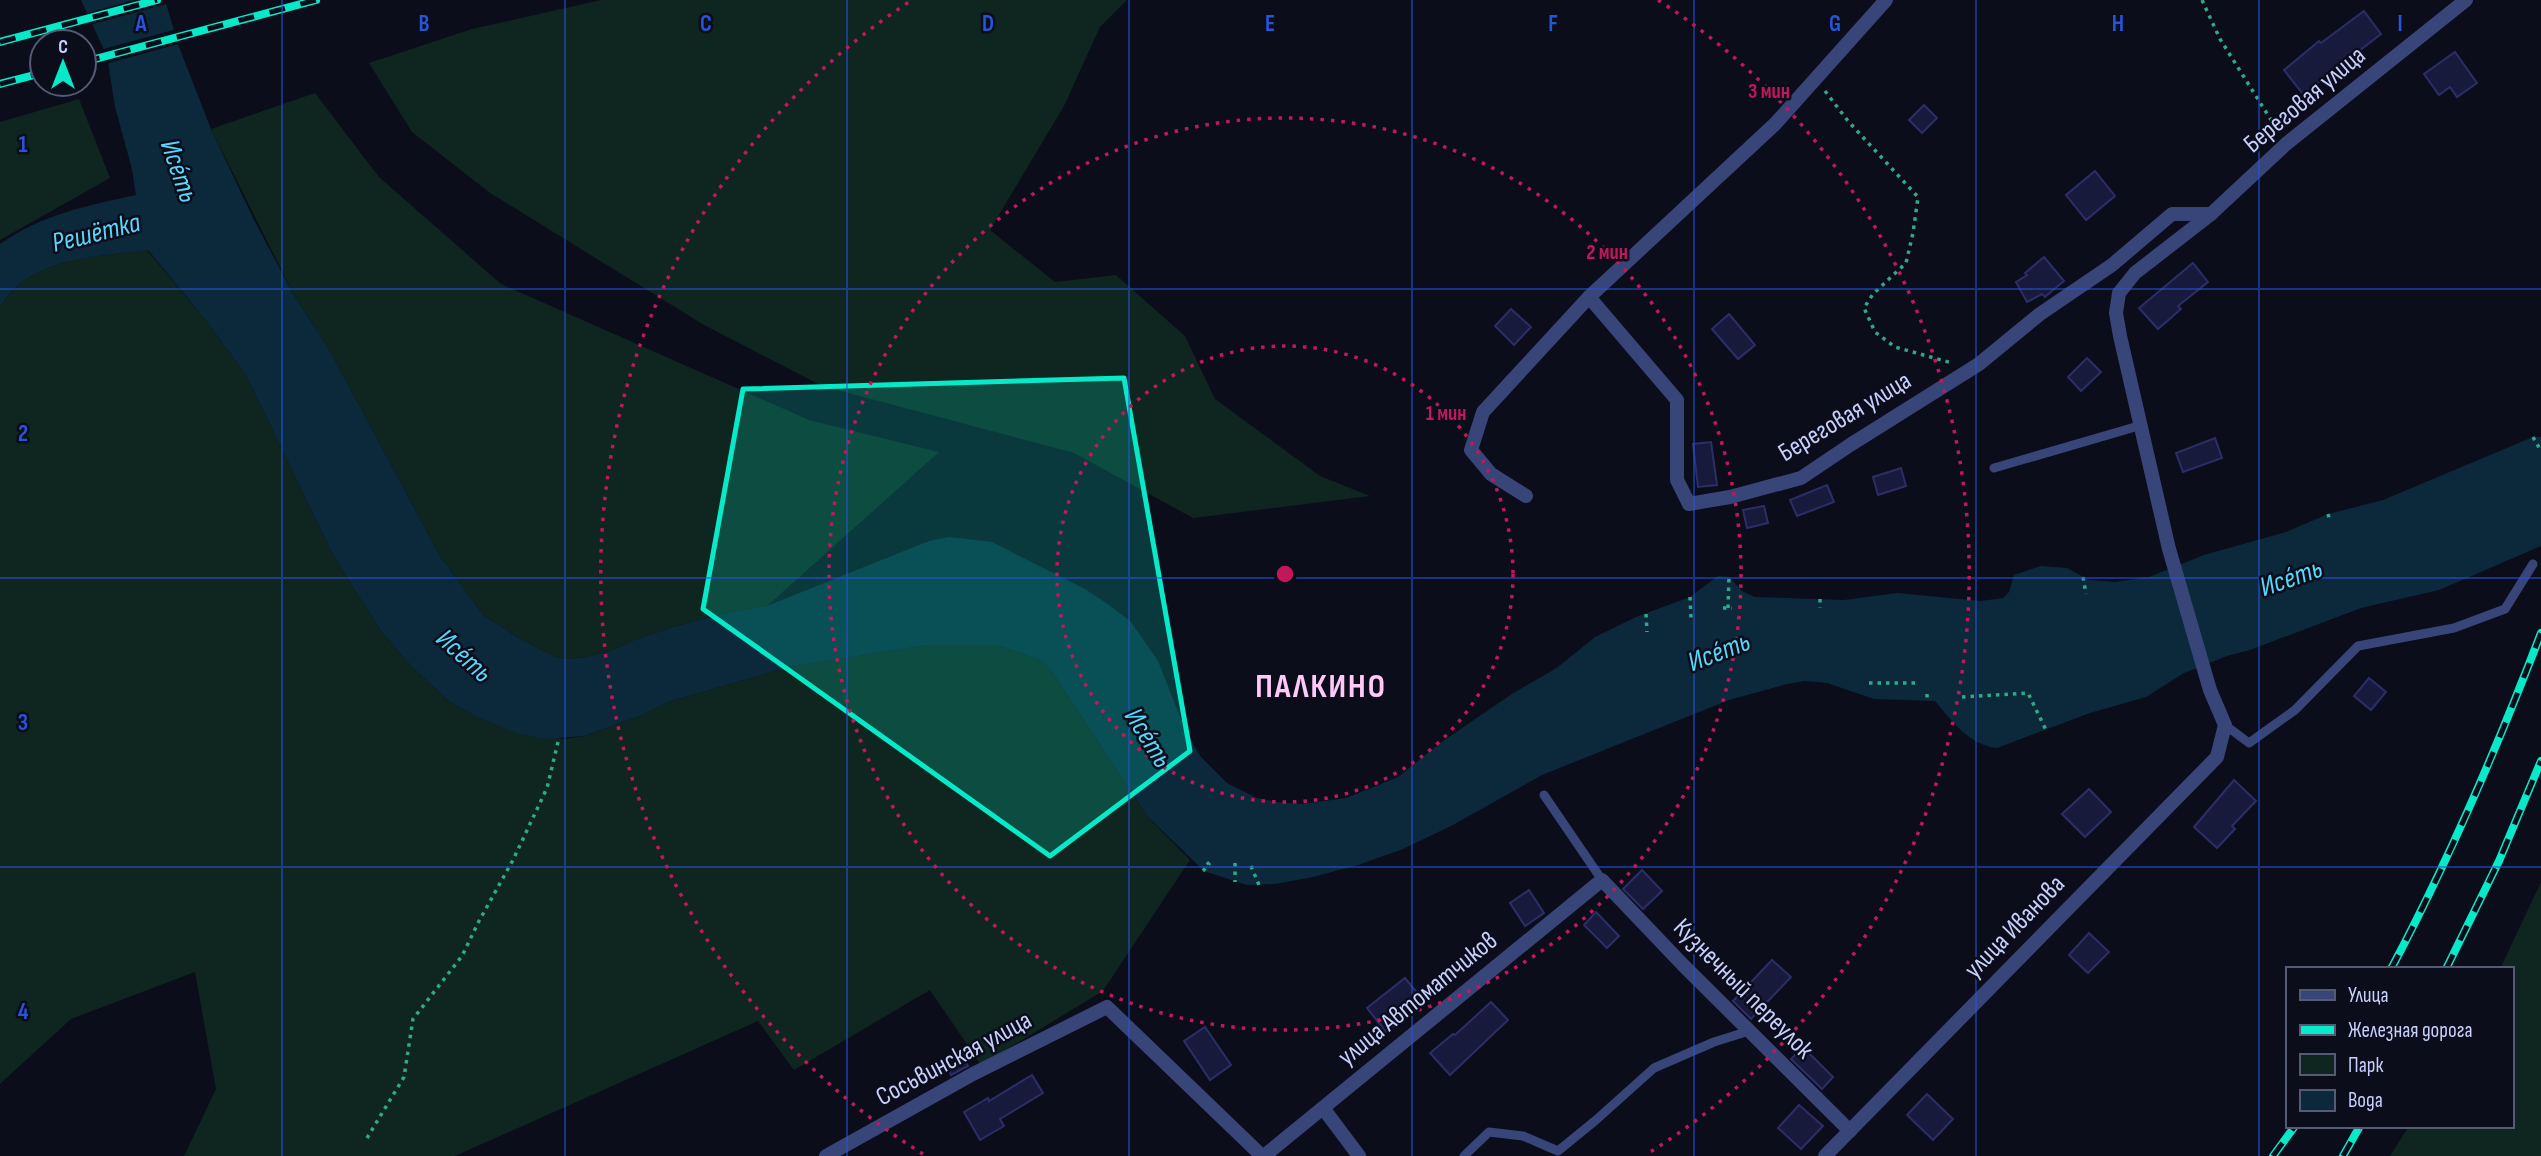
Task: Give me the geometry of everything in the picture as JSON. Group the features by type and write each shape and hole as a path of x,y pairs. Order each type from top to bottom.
{"street":[{"path":"1525,496 1491,474 1471,450 1483,412 1589,297 1774,124 1886,0"},
{"name":"Береговая улица","path":"2225,724 2210,690 2169,550 2120,336 2116,313 2119,293 2135,273 2211,214 2286,144 2466,0"},
{"name":"Береговая улица","path":"1589,297 1677,400 1677,480 1689,504 1730,497 1801,478 1979,364 2040,314 2112,265 2172,214 2211,214"},
{"name":"улица Иванова","path":"1825,1156 2217,757 2225,724"},
{"name":"Кузнечный переулок","path":"1602,880 1850,1131"},
{"name":"улица Автоматчиков","path":"1263,1156 1602,880"},
{"name":"Сосьвинская улица","path":"826,1156 973,1074 1107,1007 1263,1156"},
{"path":"1323,1108 1359,1156"}],"lane":[{"path":"1994,468 2142,425"},
{"path":"2225,724 2249,743 2295,710 2358,646 2454,628 2505,609 2533,564"},
{"path":"1544,795 1602,880"},
{"path":"1464,1156 1489,1132 1523,1136 1558,1151 1596,1121 1654,1068 1714,1042 1749,1031"}],"path":[{"path":"2202,0 2220,39 2286,144"},
{"path":"1815,79 1848,121 1918,197 1906,263 1873,294 1864,308 1875,332 1895,347 1955,363 1979,364"},
{"path":"2533,438 2541,451"},
{"path":"2328,514 2330,521"},
{"path":"1728,608 1729,577"},
{"path":"2083,577 2086,594"},
{"path":"1690,597 1691,618"},
{"path":"1819,599 1820,608"},
{"path":"1646,614 1647,632"},
{"path":"1869,683 1919,683"},
{"path":"1962,697 2028,693 2046,730"},
{"path":"1927,694 1927,701"},
{"path":"367,1138 404,1077 413,1019 462,956 478,921 513,860 547,788 558,742"},
{"path":"1203,871 1209,864 1204,860"},
{"path":"1235,863 1235,882"},
{"path":"1251,866 1259,885"}],"highlighted area":[{"path":"1124,378 1190,751 1050,856 703,609 743,389"}],"green space":[{"path":"601,0 1127,0 1100,27 1064,106 990,230 1055,282 1116,275 1185,336 1215,399 1320,476 1370,496 1193,518 1074,453 822,386 704,325 490,193 412,132 369,63 472,29"},
{"path":"315,93 379,177 501,284 809,420 939,452 767,606 725,613 673,627 611,651 586,657 566,659 553,656 519,638 484,616 440,556 330,351 295,297 211,129"},
{"path":"79,99 110,178 0,240 0,122"},
{"path":"147,250 204,318 246,375 334,557 381,631 411,666 450,702 475,716 563,739 584,736 640,716 668,702 789,667 927,645 997,645 1040,660 1053,673 1148,817 1190,860 1103,991 981,1065 930,990 794,1070 758,1021 455,1156 184,1156 216,1089 195,972 71,1019 0,1084 0,307 13,290 46,269 86,258"},
{"path":"2541,882 2541,1156 2390,1156 2408,1128 2513,1128 2513,967 2501,967"}],"water":[{"path":"81,0 165,0 179,47 211,129 254,220 295,297 330,351 440,556 484,616 553,656 566,659 611,651 673,627 725,613 767,606 929,541 949,537 992,542 1085,589 1131,622 1158,661 1186,732 1201,757 1227,783 1257,798 1302,804 1346,798 1398,777 1443,741 1512,694 1558,667 1595,637 1636,617 1690,597 1718,576 1729,577 1742,591 1755,597 1844,600 1897,593 1981,601 2003,598 2009,592 2014,575 2041,566 2067,568 2089,580 2115,582 2149,577 2204,555 2286,532 2328,514 2383,500 2533,437 2541,437 2541,546 2439,590 2361,608 2250,650 2227,656 2184,673 2146,697 2090,713 1997,748 1970,737 1935,701 1874,699 1827,683 1805,681 1787,684 1729,700 1542,775 1453,825 1403,849 1358,865 1275,884 1247,885 1204,871 1148,817 1053,673 1040,660 997,645 927,645 789,667 668,702 640,716 584,736 547,739 519,734 475,716 450,702 411,666 381,631 334,557 246,375 204,318 148,250 86,258 46,269 13,290 0,307 0,244 49,218 82,207 136,195 132,169 115,107 107,56 98,37 98,28 94,28"}],"pier":[{"path":"134,0 169,0 170,3 89,25 84,14"},
{"path":"177,29 182,43 105,64 100,50"}],"building":[{"path":"2364,11 2381,34 2303,94 2284,70 2319,41 2321,43"},
{"path":"2455,52 2477,83 2457,97 2450,87 2439,95 2424,74"},
{"path":"1924,105 1937,118 1922,133 1909,120"},
{"path":"2095,171 2115,196 2086,220 2066,195"},
{"path":"2044,257 2064,281 2045,297 2042,294 2027,302 2016,282 2027,275 2025,273"},
{"path":"2193,263 2208,282 2178,306 2181,309 2158,329 2139,308"},
{"path":"1511,309 1531,327 1514,345 1495,326"},
{"path":"1729,314 1755,345 1738,359 1712,329"},
{"path":"2087,358 2101,372 2081,391 2068,377"},
{"path":"2215,438 2222,458 2183,472 2176,453"},
{"path":"1711,442 1717,485 1698,487 1693,444"},
{"path":"1901,468 1906,486 1878,495 1873,477"},
{"path":"1827,485 1834,502 1797,516 1790,500"},
{"path":"1764,506 1768,523 1747,528 1743,510"},
{"path":"2369,678 2386,692 2371,710 2354,696"},
{"path":"2234,780 2256,801 2232,826 2235,829 2217,848 2194,827"},
{"path":"2089,789 2111,812 2085,837 2062,814"},
{"path":"1642,870 1662,891 1643,909 1623,889"},
{"path":"1529,890 1544,913 1525,926 1510,903"},
{"path":"1596,912 1619,936 1607,948 1584,925"},
{"path":"2089,933 2109,952 2088,973 2069,955"},
{"path":"1772,960 1791,977 1751,1019 1733,1001"},
{"path":"1405,978 1424,1001 1386,1032 1367,1008"},
{"path":"1491,1002 1508,1020 1450,1075 1430,1053 1455,1035"},
{"path":"1205,1027 1231,1065 1210,1080 1184,1041"},
{"path":"1803,1047 1833,1077 1822,1089 1791,1059"},
{"path":"963,1054 968,1066 951,1075 945,1062"},
{"path":"1032,1075 1043,1093 1000,1119 1004,1126 980,1140 964,1112 988,1098 989,1101"},
{"path":"1927,1094 1953,1119 1933,1140 1907,1115"},
{"path":"1799,1105 1823,1126 1801,1149 1778,1128"}],"railway":[{"path":"0,42 157,0"},
{"path":"98,58 316,0"},
{"path":"0,84 28,77"},
{"path":"2392,967 2433,887 2471,803 2541,633"},
{"path":"2447,967 2499,861 2541,761"},
{"path":"2273,1156 2294,1128"},
{"path":"2343,1156 2359,1128"}],"district":[{"name":"ПАЛКИНО","path":"1321,687"}],"water label":[{"name":"Исе́ть","path":"179,171"},
{"name":"Решётка","path":"96,233"},
{"name":"Исе́ть","path":"2291,578"},
{"name":"Исе́ть","path":"1719,652"},
{"name":"Исе́ть","path":"464,656"},
{"name":"Исе́ть","path":"1148,738"}]}
